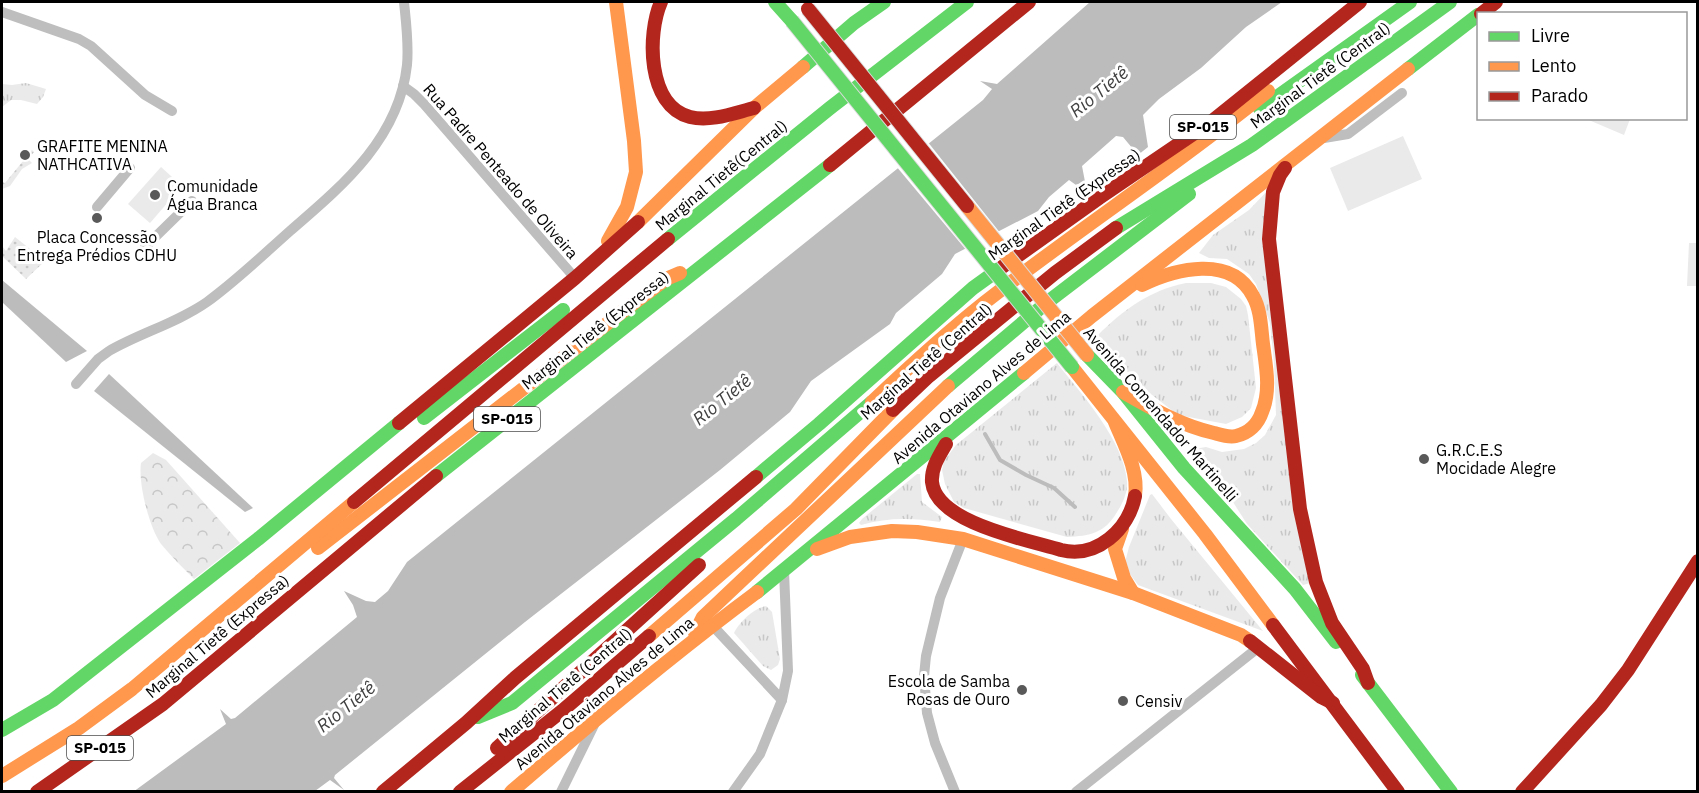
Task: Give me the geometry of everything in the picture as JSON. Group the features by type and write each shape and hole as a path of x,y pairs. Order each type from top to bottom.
{"main road":[{"path":"597,258 627,207 636,172 616,2"},
{"path":"661,2 654,18 652,42 655,70 661,90 669,105 681,114 703,117 754,108"},
{"path":"775,2 1204,534 1398,792"},
{"path":"854,23 871,2"},
{"path":"2,730 53,700 368,450 647,214 754,108 854,23 884,2"},
{"name":"Marginal Tietê(Central)","path":"633,267 830,108 967,2"},
{"name":"Marginal Tietê (Expressa)","path":"37,792 163,704 468,450 859,142 1029,2"},
{"name":"Marginal Tietê (Expressa)","path":"383,792 466,723 515,678 819,424 973,288 1090,204 1211,122 1360,2"},
{"name":"SP-015","path":"1224,128 1336,34 1369,2"},
{"path":"1224,128 1242,120 1299,83 1410,2"},
{"name":"Marginal Tietê (Central)","path":"461,791 562,711 796,509 902,401 1002,316 1101,238 1252,145 1450,2"},
{"name":"Avenida Otaviano Alves de Lima","path":"1483,12 1496,2"},
{"name":"Avenida Comendador Martinelli","path":"805,5 1087,355 1124,392 1184,468 1295,589 1451,792"},
{"name":"Avenida Otaviano Alves de Lima","path":"511,792 598,716 784,571 1092,315 1477,16"},
{"name":"Marginal Tietê (Central)","path":"466,723 512,703 745,514 845,428 934,344 987,301 1224,128"},
{"path":"690,642 703,617 892,436 963,373 1065,289 1252,145"},
{"path":"1295,157 1281,172 1276,185 1271,206 1269,239 1300,509 1316,582 1332,623 1363,669 1368,683"},
{"path":"260,582 299,561 666,279 710,260"},
{"path":"368,450 413,427 607,276 633,267"},
{"path":"2,776 79,728 132,689 633,267"},
{"path":"1092,315 1154,279 1176,271 1197,268 1214,269 1226,273 1248,288 1254,299 1260,320 1268,381 1262,414 1251,428 1237,435 1226,436 1198,431 1172,421 1124,392"},
{"path":"1115,422 1131,462 1136,492 1115,549 1124,578 1133,593"},
{"path":"954,432 935,461 931,478 939,501 956,516 1069,552 1090,548 1106,541 1122,529"},
{"path":"461,791 467,775 708,557 732,534 745,514"},
{"path":"804,554 850,537 872,533 917,532 963,539 1133,593 1241,635 1320,697 1333,703"},
{"path":"1528,789 1608,696 1698,561"}],"street":[{"path":"76,384 104,355 119,345 205,303 329,197 360,166 380,140 394,112 403,86 407,64 404,2"},
{"path":"2,12 79,39 91,46 145,96 172,111"},
{"name":"Rua Padre Penteado de Oliveira","path":"403,86 414,93 424,104 574,278"},
{"path":"1317,139 1348,134 1402,93"},
{"path":"97,207 130,168"},
{"path":"145,247 192,201"},
{"path":"955,792 945,770 930,723 924,676 926,656 940,598 963,539"},
{"path":"733,792 760,754 782,700 788,671 784,571"},
{"path":"712,625 782,700"},
{"path":"1076,792 1259,647"},
{"path":"561,792 598,716"}],"green space":[{"path":"26,83 46,89 37,104 11,100 2,107 2,84"},
{"path":"1589,120 1630,120 1624,135"},
{"path":"1403,136 1422,179 1348,211 1330,168"},
{"path":"32,150 34,152 28,159 32,163 22,169 10,186 2,189 2,182 5,183"},
{"name":"Comunidade Água Branca","path":"161,167 182,186 150,223 128,204"},
{"path":"1270,188 1310,583 1303,585 1247,524 1210,466 1196,454 1194,449 1206,447 1222,452 1244,449 1265,435 1276,415 1270,323 1256,284 1249,274 1227,259 1209,258 1199,253 1213,235 1249,210"},
{"path":"15,237 45,261 26,279 2,256 2,246 6,251"},
{"path":"1689,243 1697,243 1697,286 1687,286"},
{"path":"1186,283 1211,283 1226,287 1246,306 1256,388 1251,408 1242,417 1226,424 1178,415 1138,384 1097,338 1117,317 1138,302 1173,286"},
{"path":"1057,363 1110,434 1124,465 1127,481 1125,497 1112,519 1102,529 1083,536 1067,537 964,508 954,502 945,484 942,470 944,461 956,445"},
{"path":"153,453 166,460 240,543 194,579 161,544 149,516 141,482 141,463"},
{"path":"917,474 920,474 922,502 942,517 940,522 900,519 861,525 859,523 862,519"},
{"path":"1152,494 1263,631 1138,585 1124,566 1129,547"},
{"path":"766,606 772,612 780,659 778,665 771,670 763,666 734,633 747,616"}],"water":[{"name":"Rio Tietê","path":"1090,2 1282,2 1246,27 1201,68 1159,99 1143,115 1148,147 1138,155 1123,137 1116,136 1082,166 1086,187 1083,190 1069,180 1049,197 1038,211 955,254 942,274 896,313 890,324 811,381 790,412 335,775 334,778 344,790 330,780 315,791 133,792 226,724 220,709 231,719 235,718 357,617 344,591 366,601 375,602 388,591 407,562 983,100 992,89 980,81 997,84"},
{"path":"2,280 87,351 66,362 2,302"},
{"path":"109,374 253,508 245,512 94,391"}],"pier":[{"path":"927,141 1001,234 967,251 896,166"}],"waterway":[{"path":"985,434 1000,460 1054,488 1075,507"}],"traffic: fast":[{"path":"775,2 792,21"},
{"path":"803,67 854,23 884,2"},
{"path":"668,239 830,108 967,2"},
{"path":"1260,109 1410,2"},
{"path":"1116,228 1252,145 1450,2"},
{"path":"1408,69 1477,16"},
{"path":"792,21 1072,367"},
{"path":"436,476 830,165"},
{"path":"948,386 1045,304 1189,194"},
{"path":"756,477 973,288 998,270"},
{"path":"424,418 563,310"},
{"path":"1087,355 1123,392 1184,468 1295,589 1336,642"},
{"path":"757,592 1024,373"},
{"path":"478,717 512,703 736,519 872,402"},
{"path":"2,730 53,700 258,539 399,423"},
{"path":"1362,675 1451,792"}],"traffic: slow":[{"path":"608,241 627,207 636,172 616,2"},
{"path":"638,222 754,108 803,67"},
{"path":"1024,373 1092,316 1408,69"},
{"path":"872,402 984,303 1198,146 1268,91"},
{"path":"967,206 1087,355"},
{"path":"1123,392 1178,421 1231,437 1249,430 1258,420 1265,404 1266,370 1259,313 1256,301 1243,283 1231,274 1202,269 1170,274 1142,285"},
{"path":"318,548 622,312 666,279 680,273"},
{"path":"1072,367 1205,534 1273,625"},
{"path":"695,633 703,617 948,386"},
{"path":"649,636 796,509 893,410"},
{"path":"1115,422 1133,467 1135,496"},
{"path":"2,776 79,728 132,689 354,502"},
{"path":"1122,529 1115,549 1124,578 1133,593"},
{"path":"817,549 850,537 892,531 917,532 963,539 1133,593 1241,635 1250,641"},
{"path":"511,792 632,690 757,592"}],"traffic: jam":[{"path":"661,2 656,16 653,50 658,84 665,99 676,110 698,118 722,116 754,108"},
{"path":"830,165 1029,2"},
{"path":"998,270 1211,122 1360,2"},
{"path":"1484,12 1496,2"},
{"path":"808,9 967,206"},
{"path":"1285,168 1273,192 1269,239 1300,509 1316,582 1332,623 1363,669 1368,683"},
{"path":"399,423 575,278 638,222"},
{"path":"893,410 929,376 1055,273 1116,228"},
{"path":"354,502 668,239"},
{"path":"946,444 933,472 932,482 937,496 949,509 966,519 1027,541 1074,552 1099,546 1109,539 1126,520 1135,496"},
{"path":"37,792 163,704 436,476"},
{"path":"383,792 466,723 515,678 756,477"},
{"path":"1522,792 1601,705 1628,670 1698,561"},
{"path":"497,748 699,565"},
{"path":"1273,625 1398,792"},
{"path":"460,792 562,711 649,636"},
{"path":"1250,641 1321,697 1333,703"}],"place":[{"name":"GRAFITE MENINA NATHCATIVA","path":"25,155"},
{"name":"Comunidade Água Branca","path":"155,195"},
{"name":"Placa Concessão Entrega Prédios CDHU","path":"97,218"},
{"name":"G.R.C.E.S Mocidade Alegre","path":"1424,459"},
{"name":"Escola de Samba Rosas de Ouro","path":"1022,690"},
{"name":"Censiv","path":"1123,701"}]}
